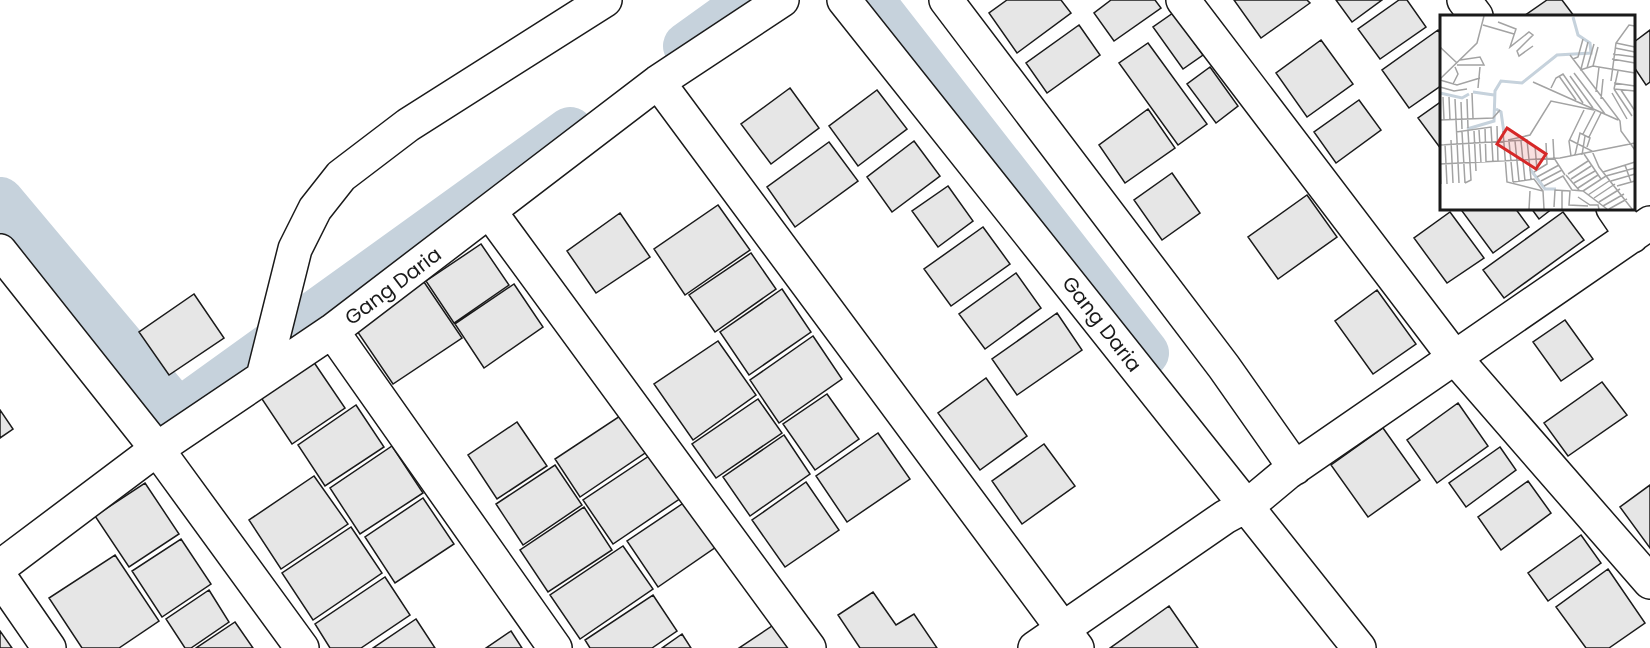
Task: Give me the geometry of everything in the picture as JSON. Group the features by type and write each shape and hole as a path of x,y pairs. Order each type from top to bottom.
{"street":[{"path":"266,366 295,249 315,209 341,176 408,125 605,0"},
{"name":"Gang Daria","path":"0,567 266,366 332,332 658,82 782,0"},
{"name":"Gang Daria","path":"844,0 1248,504 1359,648"},
{"path":"946,0 1217,358 1291,470"},
{"path":"1183,0 1455,358 1650,582"},
{"path":"1464,0 1475,15"},
{"path":"658,82 1069,638"},
{"path":"1035,648 1069,638 1225,517 1248,504 1291,470 1641,229 1616,210"},
{"path":"490,212 810,648"},
{"path":"0,251 157,449 302,648"},
{"path":"332,332 555,648"},
{"path":"0,577 49,648"}],"building":[{"path":"1007,0 1061,0 1071,13 1017,53 989,13"},
{"path":"1111,0 1155,0 1161,8 1114,41 1094,13"},
{"path":"1234,0 1307,0 1310,3 1261,38"},
{"path":"1336,0 1382,0 1352,22"},
{"path":"1399,0 1407,0 1426,27 1380,59 1358,29"},
{"path":"1547,0 1562,0 1573,15 1525,15"},
{"path":"1173,13 1203,55 1183,69 1153,27"},
{"path":"1079,25 1100,55 1047,93 1026,63"},
{"path":"1438,30 1440,33 1440,86 1409,108 1382,70"},
{"path":"1650,30 1650,82 1646,85 1635,68 1635,41"},
{"path":"1321,40 1353,84 1307,117 1276,73"},
{"path":"1148,43 1207,124 1178,145 1119,63"},
{"path":"1210,67 1238,106 1216,123 1187,84"},
{"path":"790,88 819,128 771,164 741,124"},
{"path":"877,90 907,129 858,166 829,126"},
{"path":"1359,100 1381,130 1336,163 1314,132"},
{"path":"1440,102 1440,148 1418,118"},
{"path":"1148,109 1175,148 1125,183 1099,145"},
{"path":"914,141 940,176 892,212 867,177"},
{"path":"829,142 858,181 795,227 767,187"},
{"path":"1172,173 1200,213 1162,240 1134,200"},
{"path":"948,186 973,221 938,247 912,211"},
{"path":"1307,195 1337,237 1278,279 1248,237"},
{"path":"718,205 750,250 685,295 654,249"},
{"path":"1516,210 1529,227 1493,253 1462,211"},
{"path":"1532,210 1550,210 1539,219"},
{"path":"1450,212 1484,258 1447,283 1414,238"},
{"path":"1563,212 1584,240 1504,298 1483,270"},
{"path":"620,213 650,257 596,293 567,251"},
{"path":"983,227 1010,264 951,306 924,269"},
{"path":"481,244 509,285 454,323 426,281"},
{"path":"751,253 776,289 715,332 689,295"},
{"path":"1016,273 1041,308 985,349 959,314"},
{"path":"424,282 462,338 393,384 355,328"},
{"path":"514,284 543,327 484,368 455,324"},
{"path":"782,289 811,332 749,375 720,332"},
{"path":"1377,290 1416,344 1373,374 1335,321"},
{"path":"194,294 224,338 169,375 139,332"},
{"path":"1057,313 1082,350 1017,395 992,359"},
{"path":"1565,320 1593,359 1561,381 1533,342"},
{"path":"813,336 842,379 779,423 750,380"},
{"path":"718,341 756,395 693,440 654,384"},
{"path":"311,358 345,408 292,444 258,393"},
{"path":"986,378 1027,436 980,470 938,413"},
{"path":"1602,382 1627,415 1568,456 1544,423"},
{"path":"827,394 859,439 815,470 783,424"},
{"path":"758,399 782,433 716,478 692,444"},
{"path":"1458,403 1488,446 1437,483 1407,440"},
{"path":"356,405 384,447 325,486 298,445"},
{"path":"0,410 13,429 0,438"},
{"path":"623,414 648,451 580,497 555,459"},
{"path":"517,422 547,466 497,499 468,455"},
{"path":"1383,428 1420,480 1368,517 1331,465"},
{"path":"878,433 910,479 847,522 816,476"},
{"path":"784,435 810,474 750,516 723,477"},
{"path":"1044,444 1075,486 1022,524 992,481"},
{"path":"392,446 423,493 360,534 330,488"},
{"path":"1500,447 1516,470 1466,507 1449,483"},
{"path":"652,454 681,498 613,544 583,500"},
{"path":"555,465 582,505 523,545 496,504"},
{"path":"314,476 348,524 281,569 249,520"},
{"path":"1528,481 1551,513 1501,550 1478,517"},
{"path":"806,482 839,530 785,567 752,520"},
{"path":"145,483 179,534 129,567 95,516"},
{"path":"1650,485 1650,548 1620,507"},
{"path":"423,498 454,544 395,583 365,537"},
{"path":"685,502 716,547 658,587 627,541"},
{"path":"584,507 612,550 548,592 520,550"},
{"path":"351,527 382,573 313,620 282,573"},
{"path":"1581,535 1601,563 1548,601 1528,573"},
{"path":"181,539 211,584 162,617 132,571"},
{"path":"623,546 653,589 580,639 550,595"},
{"path":"115,555 159,621 119,648 82,648 49,598"},
{"path":"1608,569 1645,623 1609,648 1586,648 1556,607"},
{"path":"385,577 410,615 361,648 330,648 315,624"},
{"path":"209,590 229,622 191,648 185,648 166,619"},
{"path":"873,592 896,625 914,614 937,648 860,648 838,615"},
{"path":"653,595 677,631 652,648 590,648 585,640"},
{"path":"1169,606 1198,648 1110,648"},
{"path":"416,619 435,648 373,648"},
{"path":"235,622 253,648 196,648"},
{"path":"775,624 791,648 739,648"},
{"path":"0,631 12,648 0,648"},
{"path":"511,631 522,648 486,648"},
{"path":"682,634 691,648 662,648"}],"waterway":[{"path":"687,46 751,0"},
{"path":"870,0 1145,353"},
{"path":"0,201 178,413 570,131"}]}
